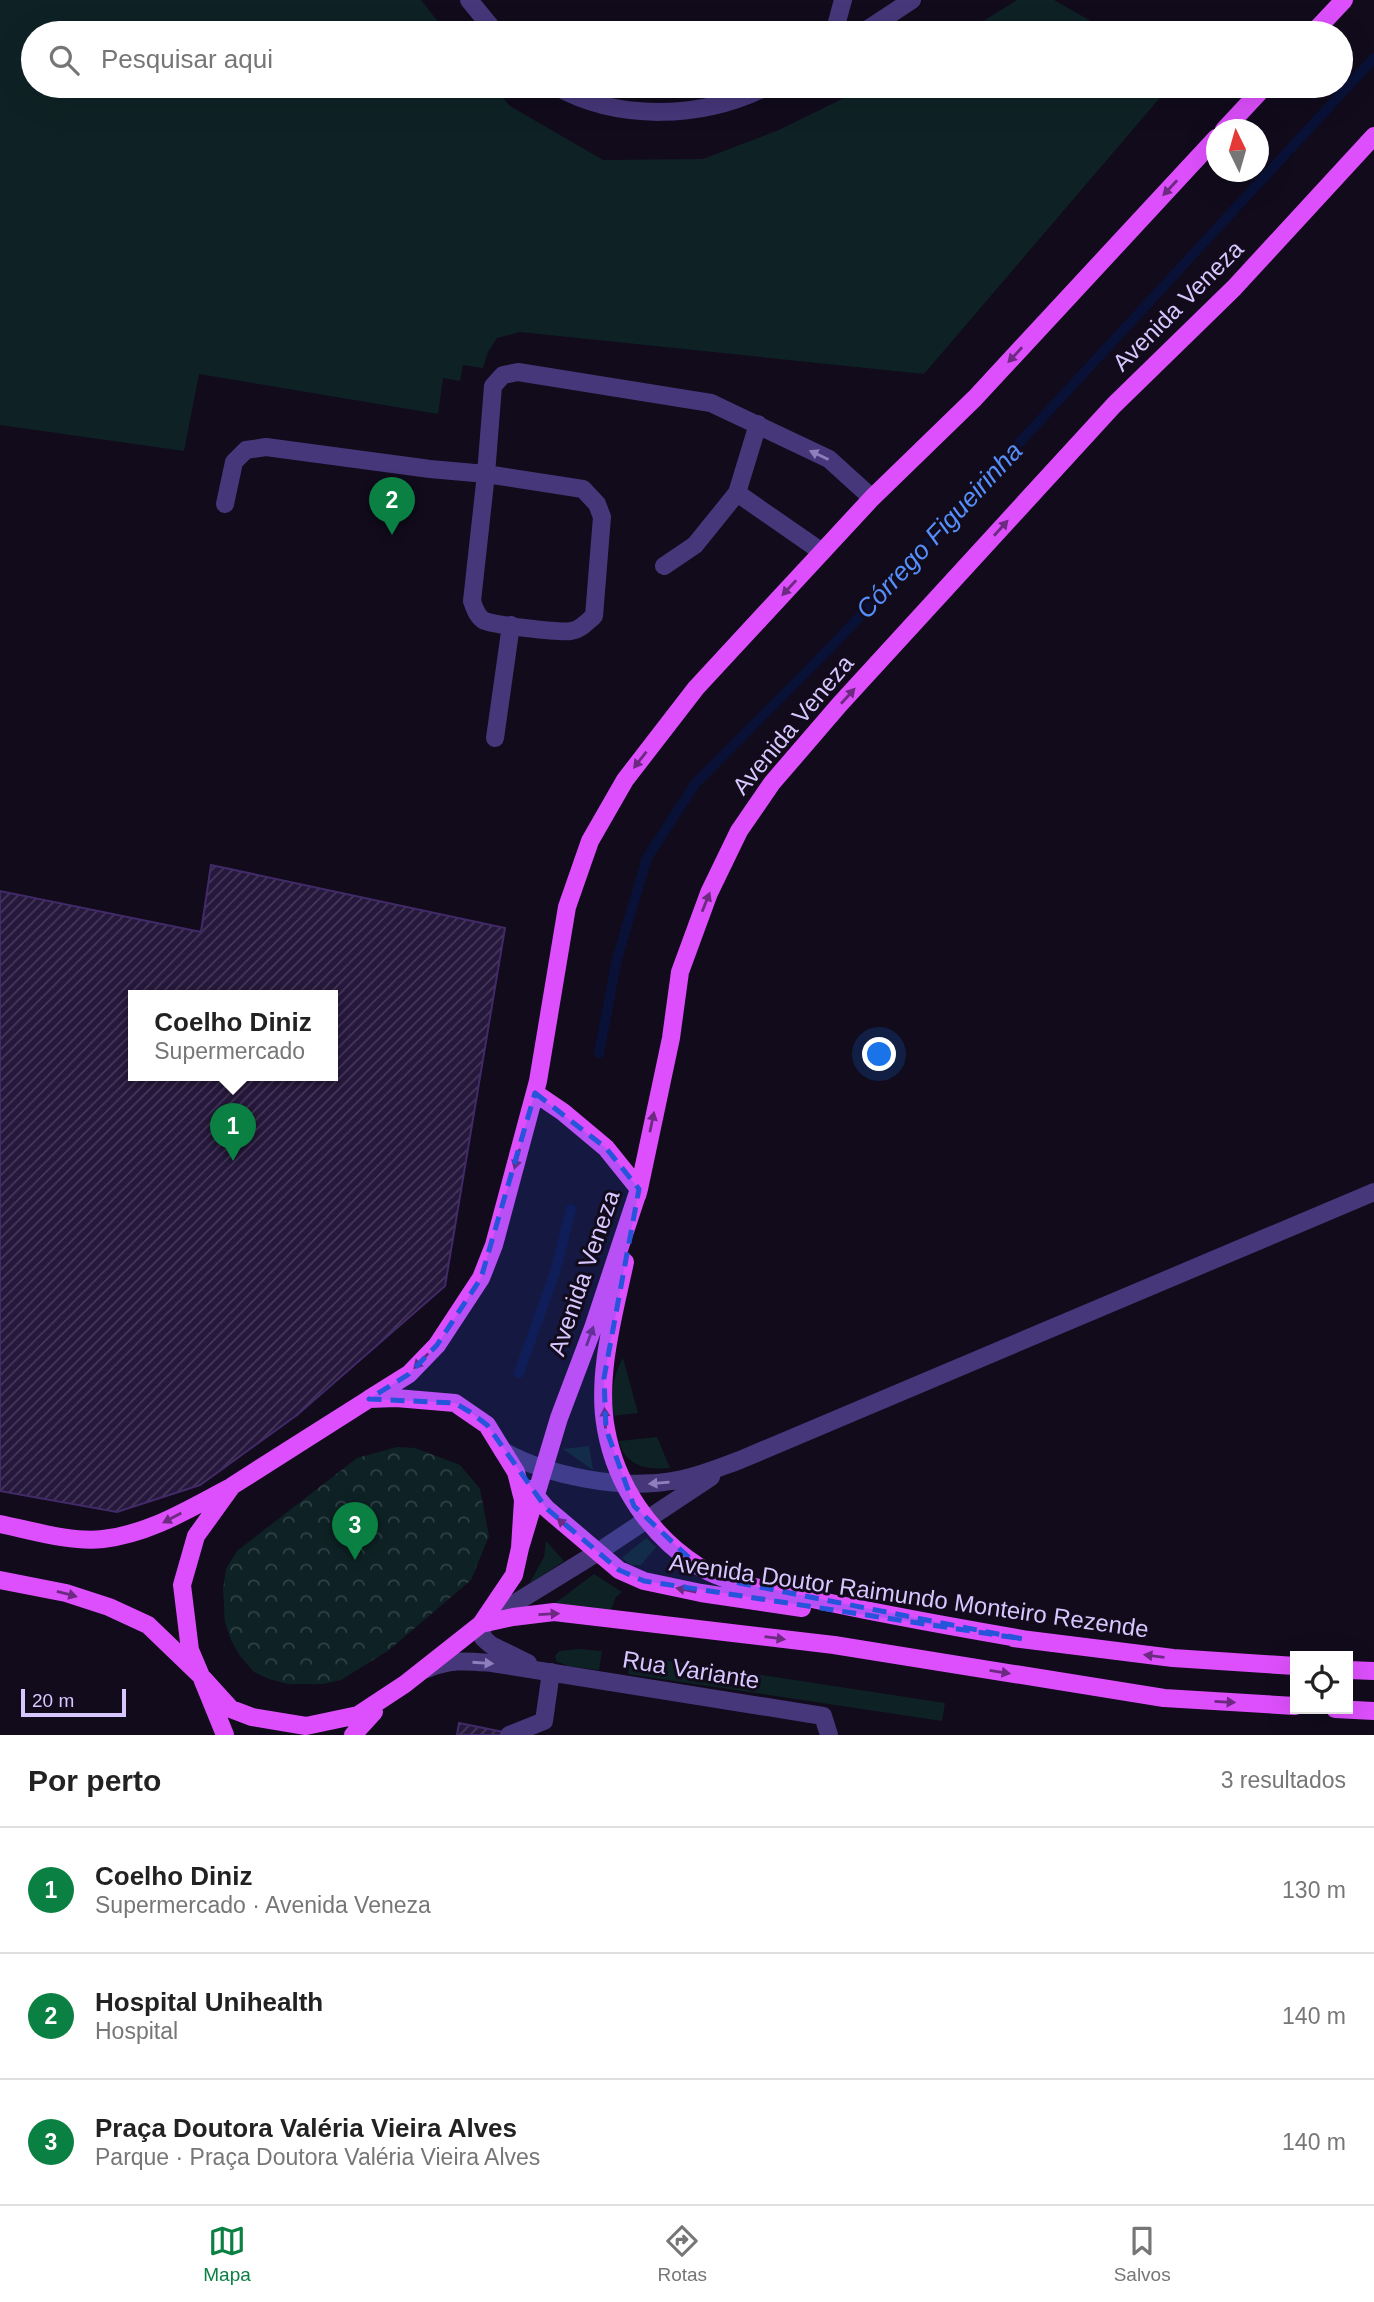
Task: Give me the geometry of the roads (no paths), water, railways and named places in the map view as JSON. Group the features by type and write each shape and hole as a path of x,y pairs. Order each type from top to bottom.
{"main road":[{"path":"1324,21 1344,0"},
{"path":"1234,119 1254,98"},
{"name":"Avenida Veneza","path":"520,1548 543,1469 639,1189 670,1038 680,972 709,893 739,831 772,783 840,704 1114,405 1234,288 1374,136"},
{"path":"0,1524 75,1538 102,1539 158,1525 232,1486 409,1374 437,1345 481,1278 494,1245 535,1093 567,907 590,841 625,779 696,688 872,498 975,398 1206,149"},
{"path":"535,1093 564,1112 606,1147 639,1189 608,1344 604,1378 606,1429 615,1462 635,1506 664,1538 698,1566 739,1583 829,1603 1023,1639"},
{"path":"0,1580 66,1593 108,1607 148,1625 232,1709 251,1717 292,1725 324,1724 358,1715 418,1674 481,1624 514,1575 520,1548 523,1500 516,1472 487,1426 455,1403 396,1398 369,1399"},
{"name":"Avenida Doutor Raimundo Monteiro Rezende","path":"516,1472 546,1508 619,1570 644,1581 690,1591 1023,1639 1173,1658 1290,1666"},
{"path":"225,1735 211,1695 190,1650 182,1585 196,1536 232,1486"},
{"path":"481,1624 554,1612 834,1645 1164,1698 1290,1706"},
{"path":"1353,1670 1374,1671"},
{"path":"353,1735 389,1695"},
{"path":"1353,1710 1374,1711"}],"street":[{"path":"469,0 486,21"},
{"path":"838,21 844,0"},
{"path":"880,21 912,0"},
{"path":"578,98 665,114 706,107 733,98"},
{"path":"225,504 234,462 246,450 266,447 486,474 583,489 597,504 602,517 594,616 582,627 568,632 483,620 472,601 486,474 493,386 503,375 518,372 711,403 829,459 872,498"},
{"path":"664,566 695,545 737,493 758,424"},
{"path":"737,493 822,552"},
{"path":"495,738 511,625"},
{"path":"503,1451 543,1469 624,1483 672,1481 740,1460 1374,1192"},
{"path":"481,1624 740,1460"},
{"name":"Rua Variante","path":"481,1624 483,1638 491,1645 551,1672"},
{"name":"Rua Variante","path":"418,1674 442,1662 492,1663 823,1716 829,1735"},
{"path":"509,1735 544,1721 551,1672"}],"waterway":[{"name":"Córrego Figueirinha","path":"1353,81 1374,58"},
{"name":"Córrego Figueirinha","path":"599,1053 617,959 647,858 695,784 834,644 1337,98"},
{"name":"Córrego Figueirinha","path":"519,1373 556,1269 571,1209"}],"place":[{"name":"Hospital Unihealth","path":"392,535"},
{"name":"Coelho Diniz","path":"233,1161"},
{"name":"Praça Doutora Valéria Vieira Alves","path":"355,1560"}]}
